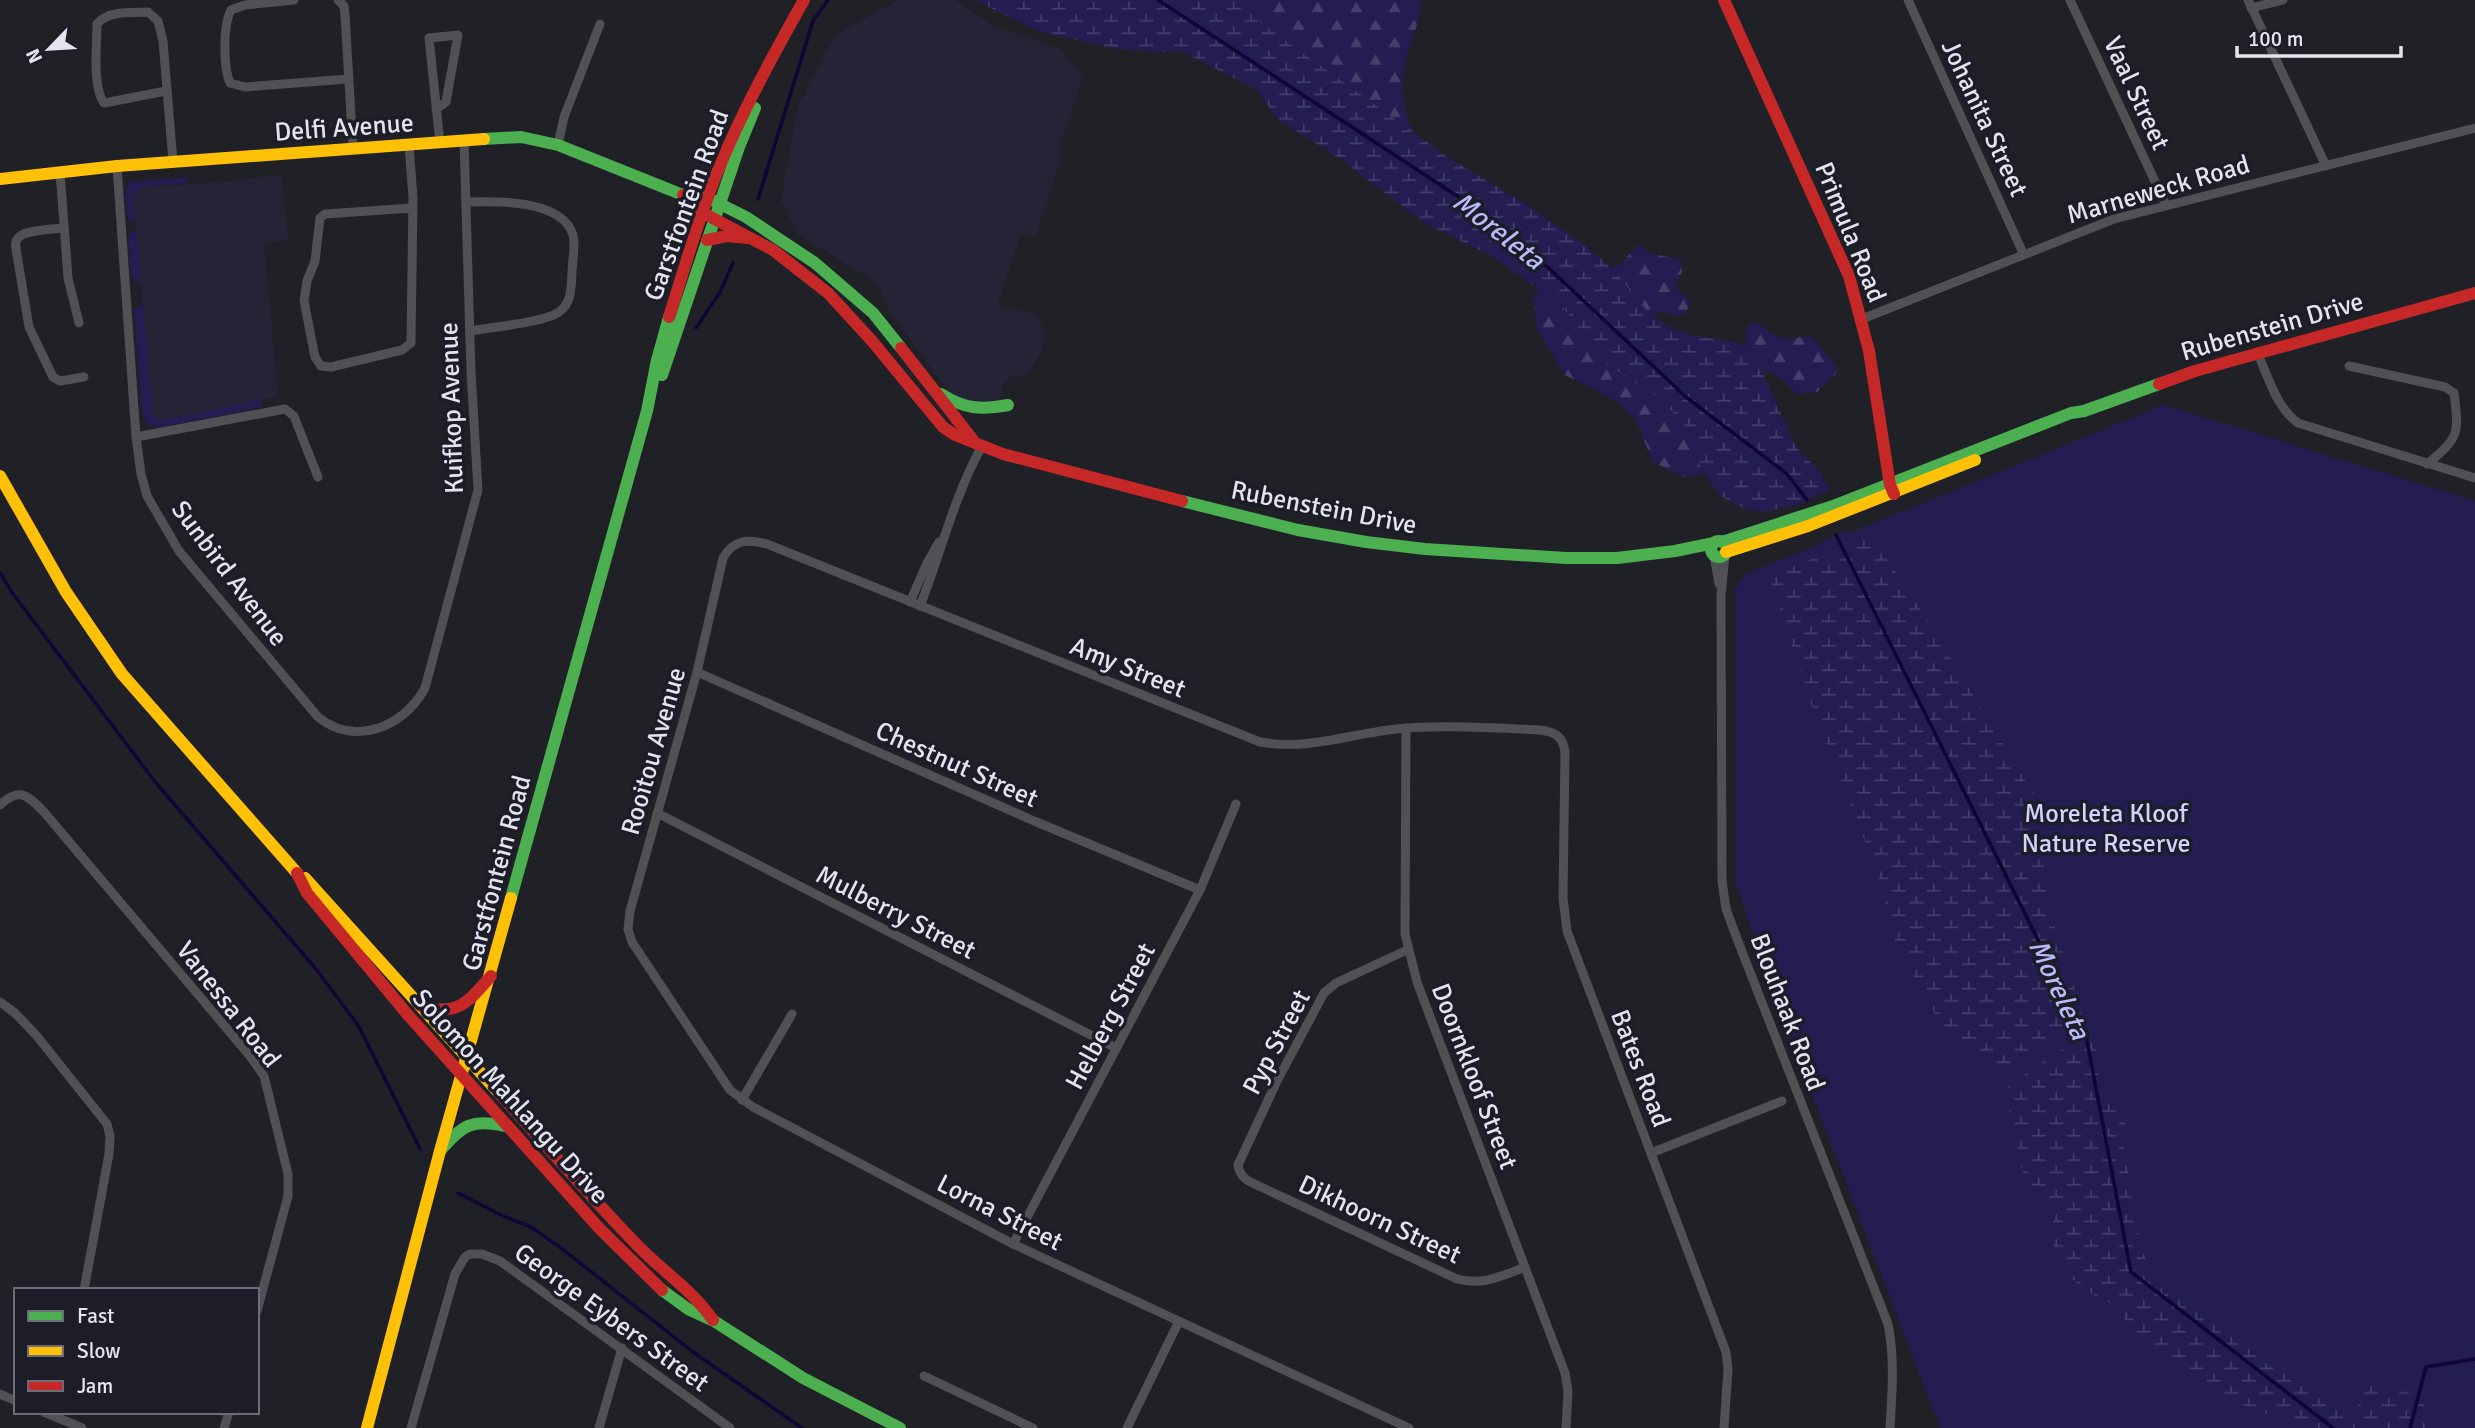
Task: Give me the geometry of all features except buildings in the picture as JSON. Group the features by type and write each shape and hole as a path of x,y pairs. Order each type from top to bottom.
{"main road":[{"name":"Garstfontein Road","path":"367,1428 440,1151 647,411 666,328 714,201 790,24 804,0"},
{"name":"Primula Road","path":"1724,0 1836,243 1862,319 1892,489"},
{"name":"Delfi Avenue","path":"0,179 117,166 521,137 558,145 683,195 714,201"},
{"name":"Delfi Avenue","path":"683,195 709,216"},
{"path":"714,201 746,217 799,251 864,304 884,325 929,385 978,443"},
{"name":"Garstfontein Road","path":"647,411 656,394 707,240 709,216"},
{"name":"Rubenstein Drive","path":"709,216 751,237 788,261 828,293 943,427 955,435 1077,475 1298,530 1425,549 1566,558 1617,558 1675,551 1719,550 1803,517 1892,489 2071,413 2084,411 2195,371 2258,352 2475,293"},
{"path":"707,240 727,236 751,237"},
{"path":"929,385 966,409 978,411 1008,405"},
{"name":"Solomon Mahlangu Drive","path":"0,476 65,590 142,699 299,875 313,885 604,1210 642,1250 698,1299 714,1321"},
{"name":"Solomon Mahlangu Drive","path":"299,875 307,893 368,969 506,1126 600,1228 663,1291 803,1378 900,1428"},
{"path":"420,1005 444,1012 462,1007 491,976"},
{"path":"440,1151 454,1134 471,1123 488,1121 506,1126"}],"street":[{"path":"293,0 245,5 231,10 226,25 230,83 241,87 348,79"},
{"path":"338,0 344,6 345,15 353,149"},
{"name":"Johanita Street","path":"1908,0 2023,253"},
{"name":"Vaal Street","path":"2070,0 2166,205"},
{"path":"2283,0 2250,4 2326,166"},
{"path":"166,91 104,103 97,80 97,24 100,19 117,14 148,12 161,27 173,162"},
{"path":"558,145 564,117 600,24"},
{"path":"436,109 446,102 458,35 429,38 436,109 440,143"},
{"name":"Marneweck Road","path":"1862,319 2093,225 2475,128"},
{"name":"Kuifkop Avenue","path":"413,705 425,688 478,490 464,141"},
{"path":"410,145 414,198 411,343 402,350 331,367 321,366 315,357 304,301 316,254 320,218 325,214 412,208"},
{"name":"Sunbird Avenue","path":"117,166 136,437 147,496 179,551 318,717 338,730 364,733 385,725 413,705"},
{"path":"60,172 68,278 79,323"},
{"path":"466,202 525,203 563,221 574,242 570,296 562,310 546,318 470,331"},
{"path":"64,228 25,233 18,237 17,255 30,327 53,377 60,381 84,377"},
{"path":"2258,352 2280,402 2298,423 2475,478"},
{"path":"2349,366 2445,387 2454,393 2456,434 2446,448 2427,464"},
{"path":"136,437 285,409 294,416 298,424 318,477"},
{"path":"920,606 978,443"},
{"path":"910,602 933,551 943,538"},
{"name":"Amy Street","path":"723,558 738,542 753,540 1260,742 1301,745 1406,728 1540,730"},
{"name":"Blouhaak Road","path":"1719,550 1723,893 1739,944 1888,1324 1893,1373 1890,1428"},
{"name":"Rooitou Avenue","path":"639,952 631,938 628,923 697,672 723,558"},
{"name":"Chestnut Street","path":"697,672 1034,821 1200,890"},
{"name":"Doornkloof Street","path":"1406,728 1407,950 1565,1373 1568,1391 1566,1428"},
{"name":"Bates Road","path":"1540,730 1553,732 1564,744 1563,898 1567,931 1726,1352 1728,1369 1724,1428"},
{"name":"Vanessa Road","path":"0,805 6,799 20,794 27,795 44,812 264,1076 288,1174 288,1196 259,1304"},
{"name":"Helberg Street","path":"1013,1244 1200,890 1236,804"},
{"name":"Mulberry Street","path":"657,813 1116,1048"},
{"name":"Pyp Street","path":"1259,1186 1242,1177 1238,1165 1277,1081 1324,993 1336,983 1407,950"},
{"name":"Lorna Street","path":"639,952 722,1079 742,1100 1013,1244 1409,1428"},
{"path":"0,1002 36,1035 107,1124 110,1136 109,1154 84,1288"},
{"path":"742,1100 792,1014"},
{"path":"1651,1153 1782,1101"},
{"name":"Dikhoorn Street","path":"1259,1186 1457,1279 1471,1283 1480,1282 1525,1267"},
{"name":"George Eybers Street","path":"411,1428 452,1281 465,1257 470,1254 482,1254 500,1261 730,1428"},
{"path":"1127,1428 1179,1321"},
{"path":"599,1428 622,1348"},
{"path":"924,1376 1033,1428"},
{"path":"52,1428 57,1415 82,1428"}],"shaded area":[{"path":"899,0 955,0 994,26 1060,48 1083,76 1057,156 1061,158 1035,238 1020,235 997,306 1038,315 1045,330 1042,350 1030,371 1021,377 1014,374 1000,387 1002,392 998,401 974,407 951,394 890,313 879,286 798,235 781,200 797,108 835,35"},
{"path":"282,175 288,240 264,243 278,396 162,421 153,415 133,197 143,186 201,184"}],"green space":[{"path":"974,0 1251,0 1260,22 1449,158 1521,201 1583,244 1612,268 1648,312 1670,327 1695,336 1746,346 1761,369 1796,447 1821,473 1830,490 1800,504 1762,512 1743,508 1719,495 1700,467 1694,435 1660,399 1608,365 1562,306 1493,257 1424,223 1342,160 1277,119 1257,90 1181,51 1117,49 1038,31"},
{"path":"1251,0 1421,0 1419,19 1405,64 1403,81 1406,112 1413,132 1260,22"},
{"path":"187,177 189,183 143,186 133,197 136,222 128,219 125,196 128,182"},
{"path":"137,231 141,284 132,279 128,236"},
{"path":"1638,244 1650,253 1681,260 1682,272 1675,283 1690,300 1687,311 1680,316 1660,312 1653,316 1647,312 1612,268 1622,263"},
{"path":"1539,289 1562,306 1608,365 1660,399 1694,435 1700,467 1705,474 1685,477 1653,462 1635,419 1616,401 1565,375 1537,330 1533,297"},
{"path":"143,303 153,415 161,421 261,399 262,407 158,428 150,425 142,412 134,309"},
{"path":"1752,322 1781,337 1811,336 1837,366 1836,374 1817,392 1797,394 1778,376 1761,369 1746,346 1745,331"},
{"name":"Moreleta Kloof Nature Reserve","path":"2164,405 2475,501 2475,1428 1940,1428 1769,982 1735,880 1735,589 1745,574 1818,545 1840,532 1852,532"},
{"path":"1871,535 1925,616 2036,798 2049,909 2084,1017 2065,1037 2010,1073 2000,1075 1967,1053 1939,1021 1897,948 1877,872 1812,707 1769,576"},
{"path":"2088,1032 2097,1053 2102,1093 2112,1093 2125,1118 2124,1147 2141,1248 2151,1270 2199,1314 2238,1331 2258,1358 2268,1365 2289,1371 2357,1427 2360,1395 2366,1388 2383,1384 2410,1393 2427,1409 2436,1428 2301,1428 2230,1400 2175,1371 2141,1344 2116,1306 2082,1289 2061,1266 2049,1233 2056,1213 2033,1194 2022,1170 2006,1095 2009,1085"}],"waterway":[{"path":"758,199 813,21 828,0"},
{"name":"Moreleta","path":"1158,0 1506,228 1686,397 1787,474 1807,500"},
{"path":"696,328 720,292 733,263"},
{"name":"Moreleta","path":"1836,535 2086,1036 2131,1272 2333,1428"},
{"path":"0,573 156,783 316,969 358,1025 420,1149"},
{"path":"458,1193 531,1227 693,1352 802,1428"},
{"path":"2410,1428 2426,1367 2475,1359"}],"traffic: fast":[{"path":"662,375 739,147 755,108"},
{"path":"484,139 521,137 558,145 683,195 708,198 746,217 815,263 873,313 901,348"},
{"path":"511,898 647,411 669,317"},
{"path":"1722,542 1833,506 2071,413 2084,411 2159,384"},
{"path":"941,394 957,403 973,407 1008,405"},
{"path":"1182,501 1298,530 1425,549 1566,558 1617,558 1714,543"},
{"path":"1719,541 1727,549 1719,557 1711,549 1719,541"},
{"path":"440,1151 454,1135 468,1126 484,1123 505,1126"},
{"path":"662,1290 688,1309 714,1321 803,1378 900,1428"}],"traffic: slow":[{"path":"0,179 117,166 484,139"},
{"path":"1726,552 1808,526 1975,460"},
{"path":"0,476 66,592 122,674 297,873"},
{"path":"305,878 498,1092"},
{"path":"367,1428 440,1151 511,898"}],"traffic: jam":[{"path":"669,317 719,168 759,83 804,0"},
{"path":"1724,0 1849,276 1869,351 1890,485 1894,494"},
{"path":"683,195 703,213 773,250 828,293 872,341 943,427 955,435 1003,454 1182,501"},
{"path":"707,240 727,236 747,238"},
{"path":"2159,384 2195,371 2475,293"},
{"path":"901,348 973,440"},
{"path":"297,873 307,893 408,1015 600,1229 662,1290"},
{"path":"421,1006 444,1010 461,1005 491,976"},
{"path":"498,1092 622,1229 688,1291 713,1320"}]}
